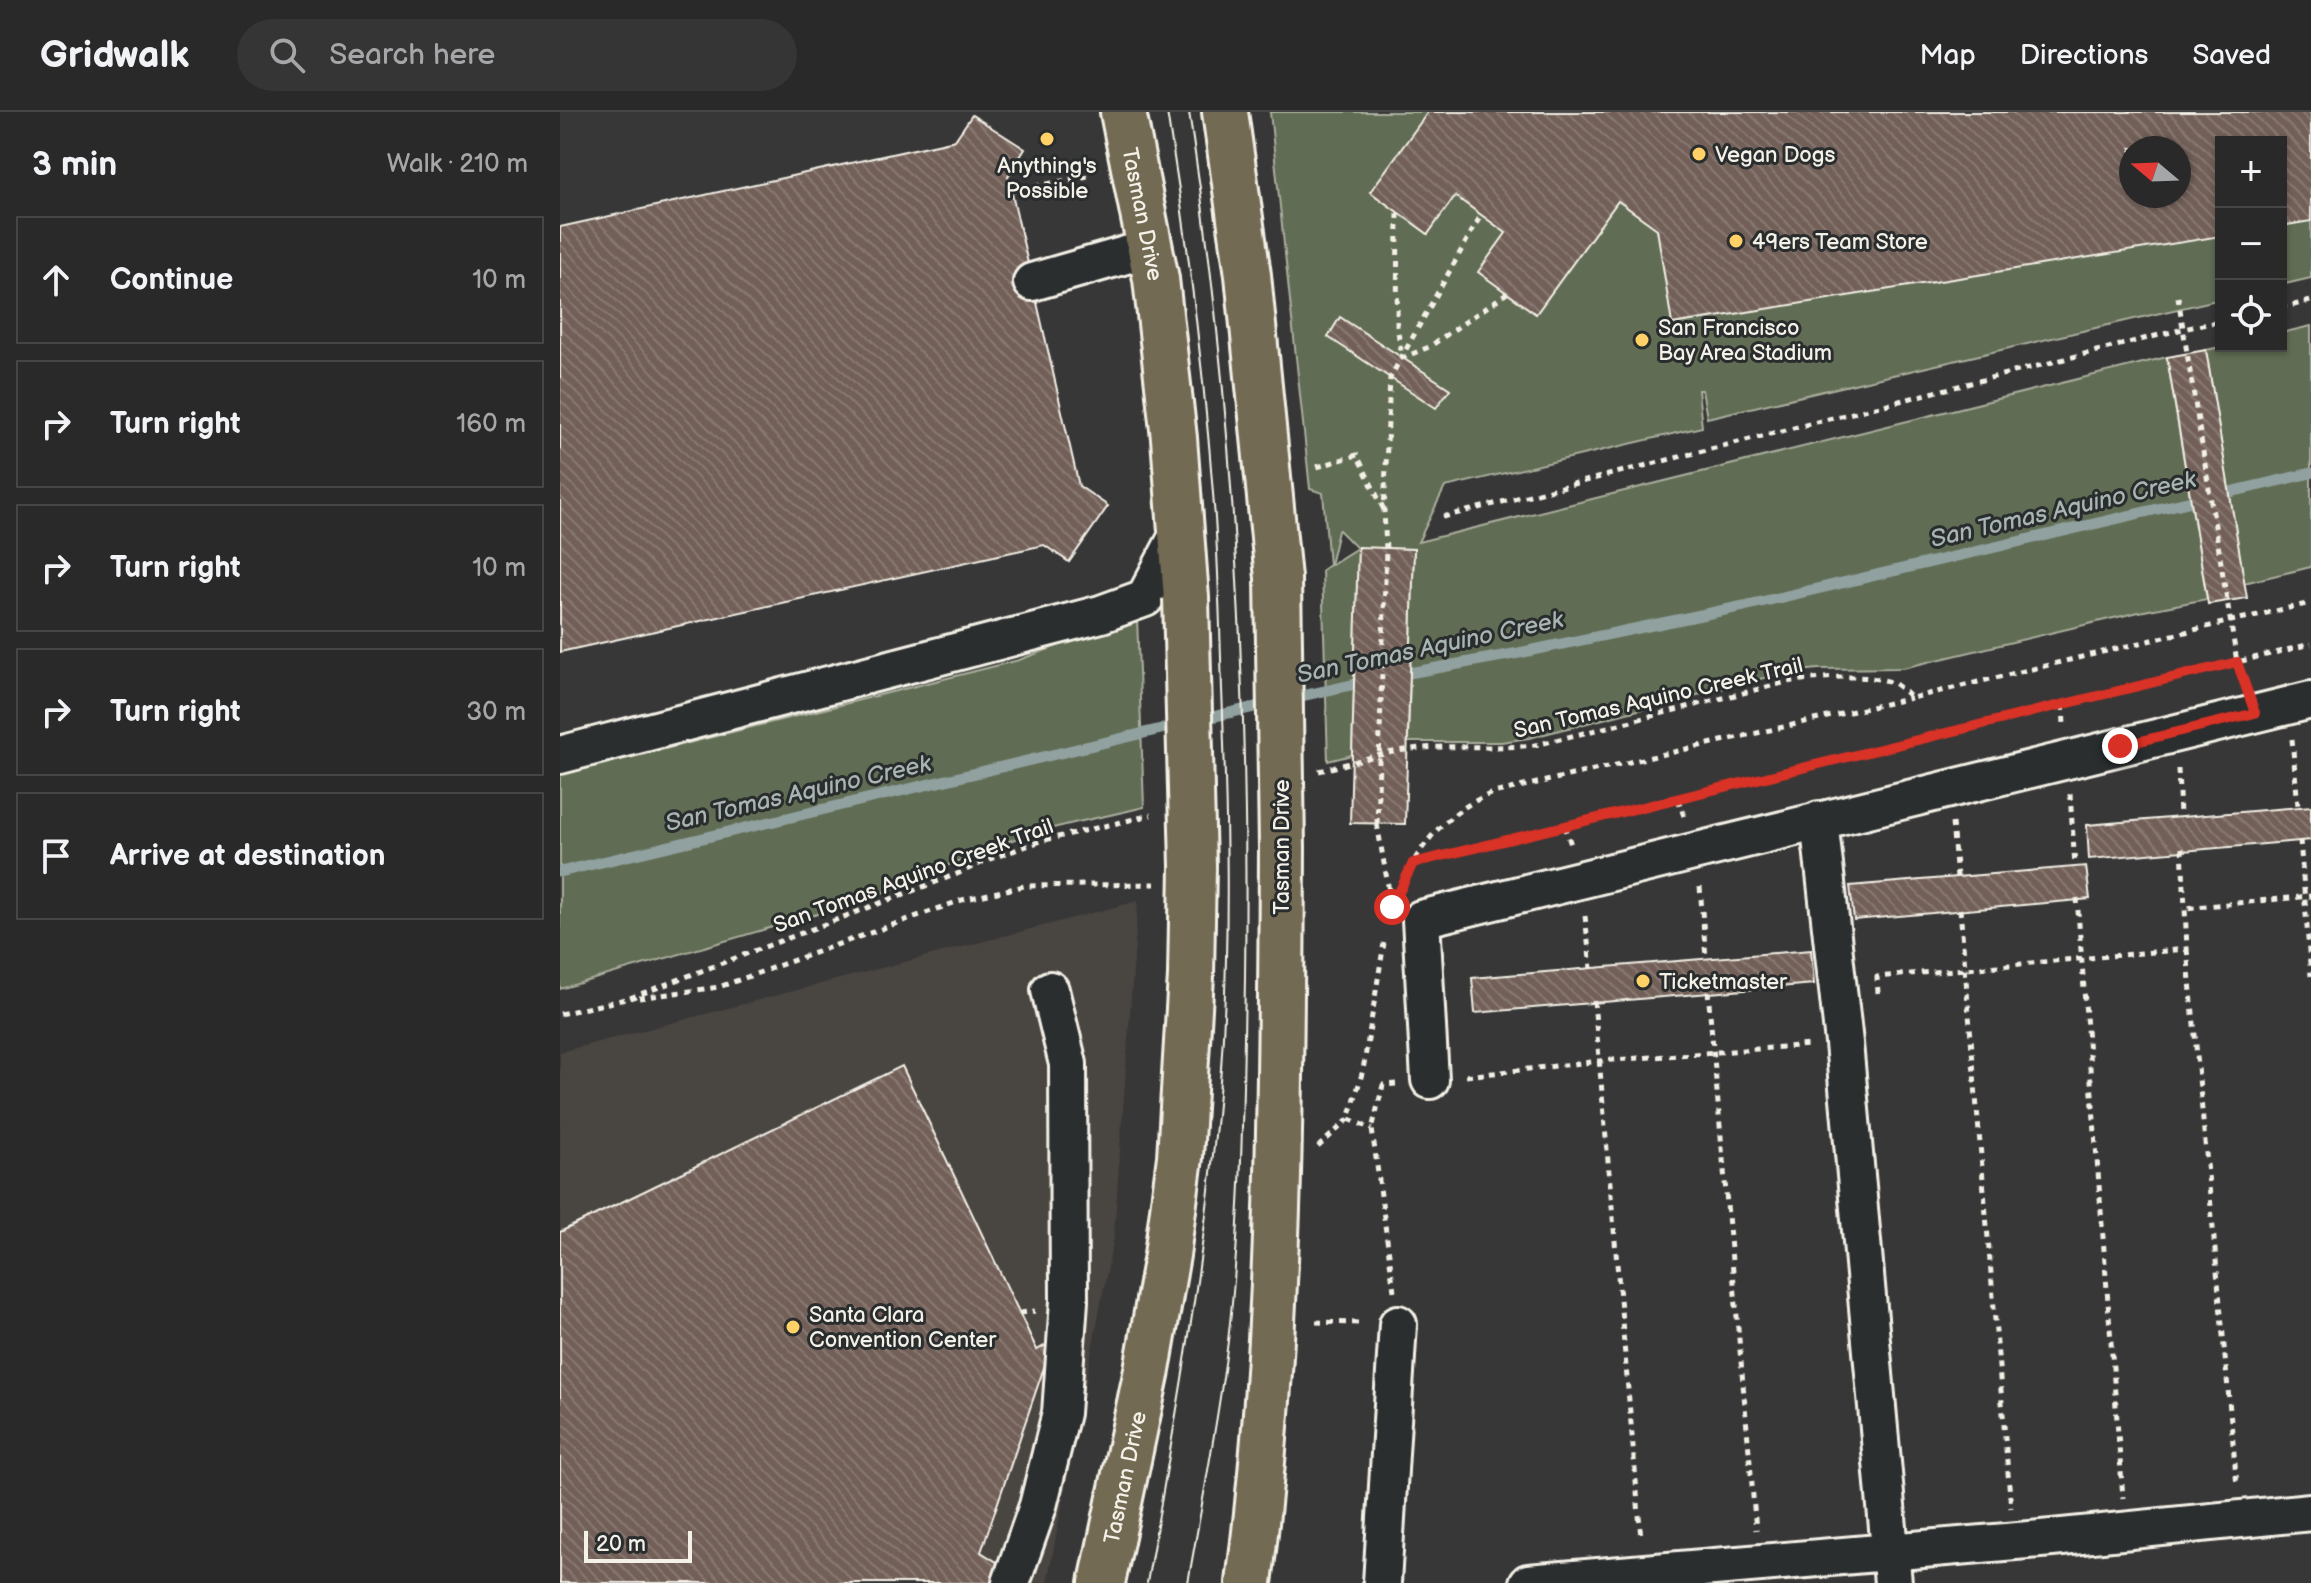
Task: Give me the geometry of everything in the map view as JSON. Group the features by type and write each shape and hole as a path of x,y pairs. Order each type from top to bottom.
{"main road":[{"name":"Tasman Drive","path":"1105,1569 1147,1370 1180,1157 1190,991 1193,866 1182,528 1165,351 1150,248 1123,112"},
{"name":"Tasman Drive","path":"1225,112 1248,275 1278,578 1281,1049 1273,1302 1249,1583"}],"lane":[{"path":"1032,282 1150,248"},
{"path":"560,755 1101,614 1145,598 1182,528"},
{"path":"1430,1080 1421,919 2285,706"},
{"path":"1819,820 1844,1043 1891,1567"},
{"path":"1011,1583 1038,1506 1061,1413 1069,1301 1068,1064 1050,990"},
{"path":"1382,1583 1398,1324"},
{"path":"1528,1583 1759,1563 1891,1567 2014,1541 2311,1512"}],"path":[{"path":"1011,191 1088,176"},
{"path":"1398,213 1397,325 1402,358"},
{"path":"1481,215 1390,378 1377,824 1392,907 1421,848 1444,821 1473,800 1493,793 2311,603"},
{"path":"1402,358 1429,347 1507,293"},
{"path":"2178,297 2237,662 2285,706 2298,806"},
{"path":"2287,307 2311,301"},
{"path":"1443,517 2215,322"},
{"path":"1317,467 1357,455 1384,511"},
{"path":"1413,863 2311,644"},
{"name":"San Tomas Aquino Creek Trail","path":"1317,772 1420,748 1536,745 1787,682 1823,678 1866,679 1892,683 1912,698"},
{"path":"2176,732 2180,816"},
{"path":"1948,788 1957,877"},
{"name":"San Tomas Aquino Creek Trail","path":"630,998 1041,841 1165,811"},
{"path":"2300,840 2308,896 2311,976"},
{"path":"2182,848 2187,949 2240,1519"},
{"name":"San Tomas Aquino Creek Trail","path":"560,1014 630,998 719,987 962,900 999,890 1053,884 1150,884"},
{"path":"2185,908 2308,896"},
{"path":"2077,898 2125,1531"},
{"path":"1960,909 2014,1541"},
{"path":"1325,1141 1349,1119 1363,1070 1385,935"},
{"path":"1879,1008 1877,977 2187,949"},
{"path":"1708,991 1759,1563"},
{"path":"1594,1001 1644,1573"},
{"path":"1316,1322 1398,1324 1372,1129 1383,1085 1600,1061 1844,1043"},
{"path":"1349,1119 1372,1129"}],"shaded area":[{"path":"1138,901 1114,1236 1047,1583 560,1583 560,1052"}],"green space":[{"path":"1270,112 2311,112 2311,278 2287,284 2287,136 2215,136 2215,300 1707,418 1702,390 1698,390 1702,427 1445,487 1418,542 2167,357 2207,599 1903,668 1818,669 1783,673 1529,738 1501,742 1408,742 1414,549 1358,548 1352,755 1328,761 1322,570 1329,565 1323,493 1310,489","holes":["1339,530 1357,548 1330,565"]},
{"path":"2311,326 2311,567 2244,583 2206,350 2287,352 2287,332"},
{"path":"1137,617 1144,807 1024,836 852,904 560,989 560,773 1019,660"}],"building":[{"name":"San Francisco Bay Area Stadium","path":"1428,112 2311,112 2311,221 2287,225 2287,136 2215,136 2215,237 1672,324 1657,229 1618,201 1536,314 1478,272 1506,233 1455,196 1428,234 1370,192"},
{"path":"972,115 1025,149 1008,176 1079,486 1108,506 1069,562 1044,545 560,652 560,227 955,140"},
{"path":"1340,317 1450,389 1436,408 1328,337"},
{"path":"2206,350 2247,598 2208,604 2167,357"},
{"path":"1358,547 1414,549 1405,824 1350,823"},
{"path":"2311,806 2311,840 2089,859 2087,825"},
{"path":"2086,866 2090,899 1854,920 1850,886"},
{"name":"Ticketmaster","path":"1811,950 1814,984 1475,1013 1472,978"},
{"name":"Santa Clara Convention Center","path":"902,1066 1037,1350 1053,1341 981,1552 1008,1569 1000,1583 560,1583 560,1232"}],"waterway":[{"name":"San Tomas Aquino Creek","path":"1398,675 1744,606 2311,473"},
{"name":"San Tomas Aquino Creek","path":"1288,699 1365,682"},
{"name":"San Tomas Aquino Creek","path":"1199,720 1272,703"},
{"name":"San Tomas Aquino Creek","path":"560,872 1182,724"}],"tram line":[{"path":"1147,1583 1208,1197 1221,1068 1227,926 1215,518 1196,315 1167,112"},
{"path":"1188,1583 1220,1402 1233,1296 1242,1114 1246,869 1241,652 1227,436 1217,328 1189,112"}],"place":[{"name":"Anything's Possible","path":"1047,139"},
{"name":"Vegan Dogs","path":"1699,154"},
{"name":"49ers Team Store","path":"1736,241"},
{"name":"San Francisco Bay Area Stadium","path":"1642,340"},
{"name":"Ticketmaster","path":"1643,981"},
{"name":"Santa Clara Convention Center","path":"793,1327"}],"route":[{"path":"1392,907 1413,863 2237,662 2255,713 2120,746"}]}
